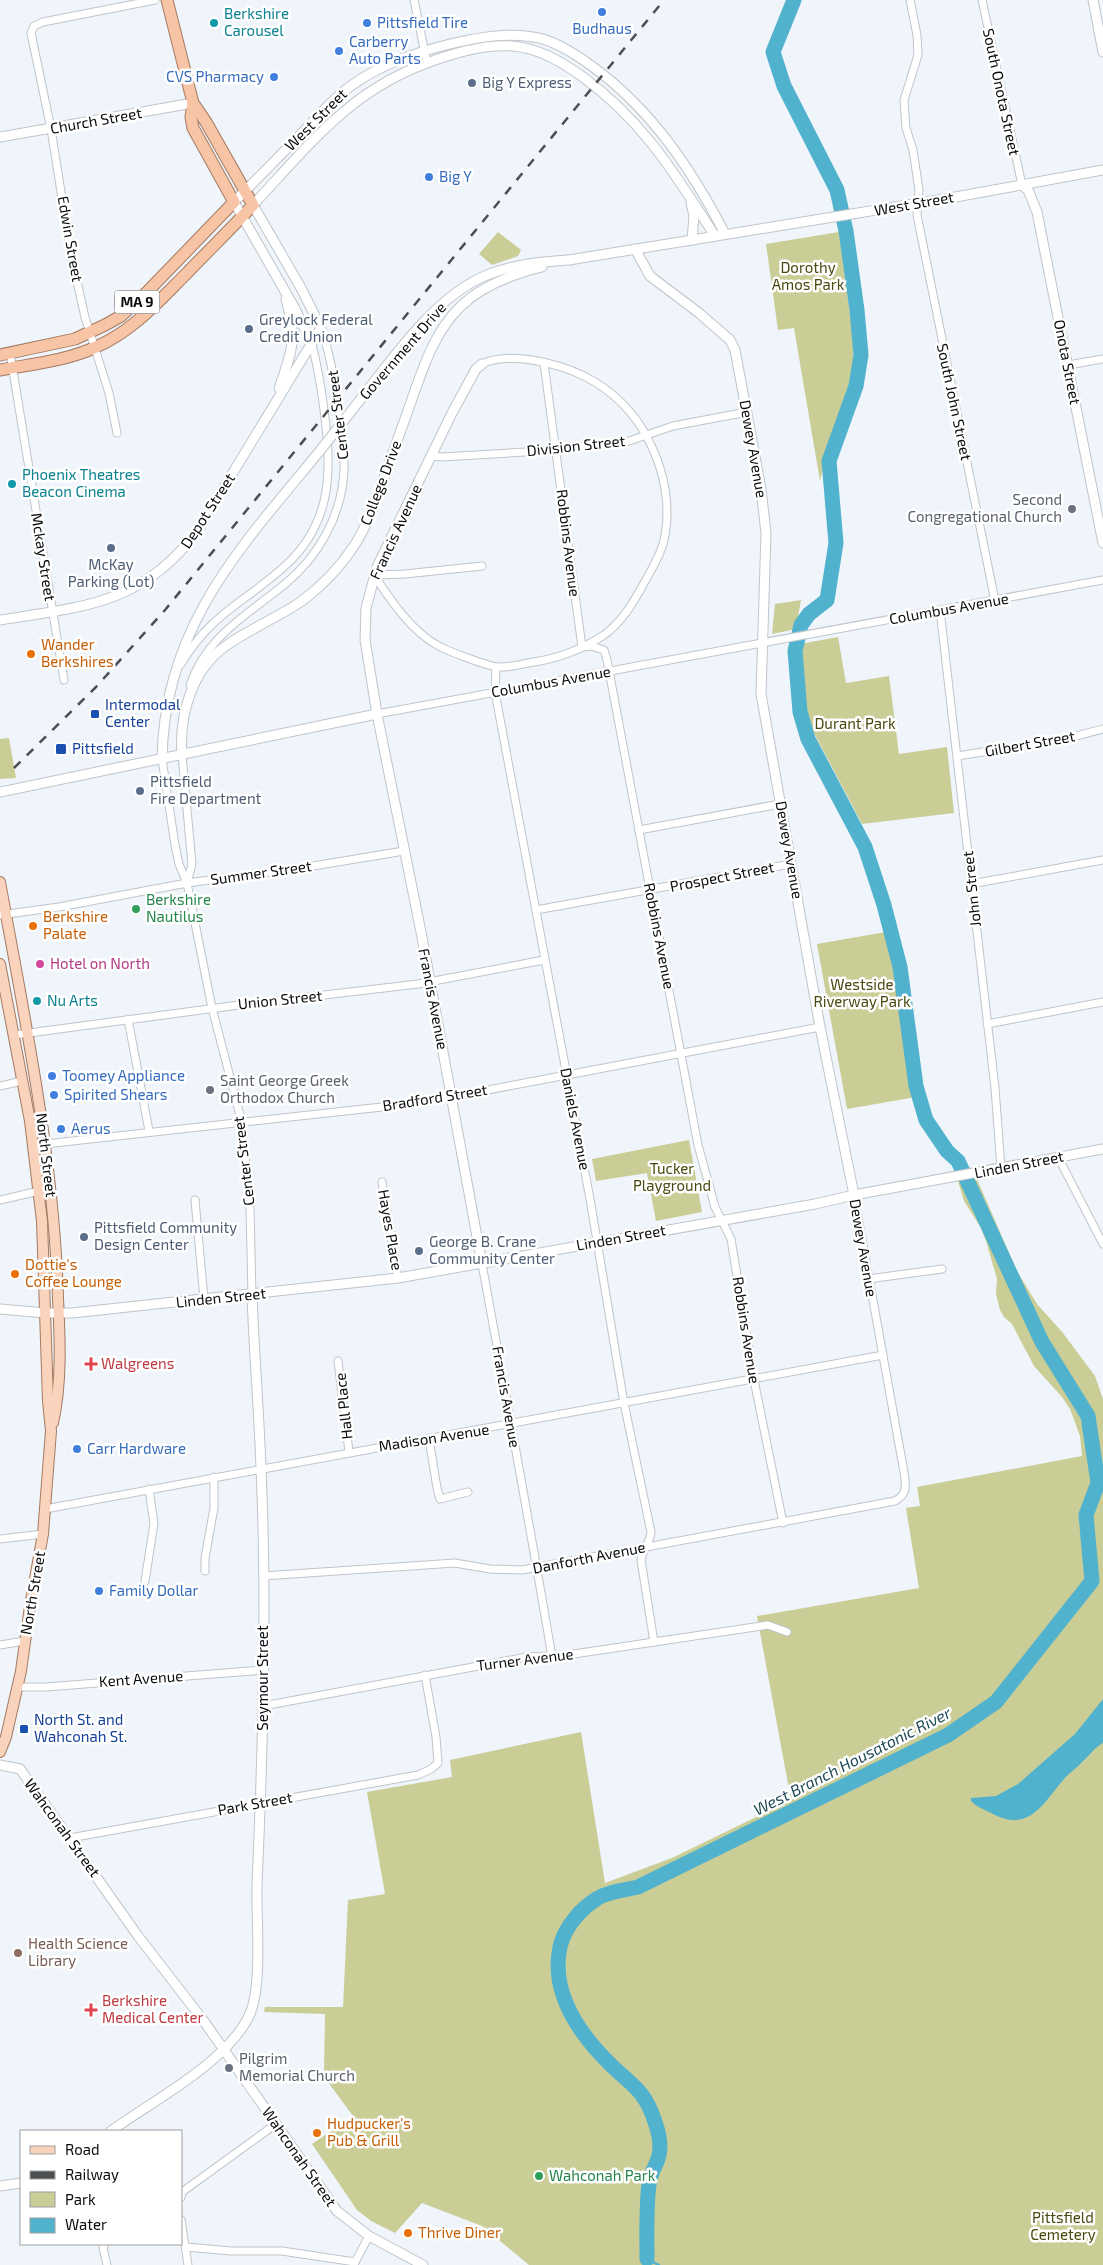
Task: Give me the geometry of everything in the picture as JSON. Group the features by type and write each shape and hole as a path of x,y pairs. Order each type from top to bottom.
{"highway":[{"name":"Center Street","path":"167,0 193,103 206,122 253,205"},
{"name":"Center Street","path":"193,103 191,117 193,128 234,202"},
{"name":"West Street","path":"5,354 58,344 90,333 113,320 135,304 234,202"},
{"name":"West Street","path":"6,369 58,360 95,348 124,332 144,316 253,205"}],"main road":[{"name":"North Street","path":"0,882 3,915 28,1032 45,1144 57,1240 59,1313 59,1395 51,1431 43,1534 24,1641 19,1687 0,1752"},
{"name":"North Street","path":"0,964 2,989 14,1034 39,1191 51,1431"}],"street":[{"name":"Edwin Street","path":"117,433 109,393 90,333 71,255 51,129 32,28 43,22 155,0"},
{"path":"414,0 427,62"},
{"name":"South John Street","path":"910,0 917,35 918,55 904,100 906,128 913,150 919,190 917,215 995,600"},
{"name":"South Onota Street","path":"982,0 1022,185"},
{"path":"1093,0 1103,52"},
{"name":"West Street","path":"234,202 320,112 341,94 377,69 424,50 482,37 518,35 545,40 574,53 608,78 651,119 691,172 725,234"},
{"name":"West Street","path":"253,205 346,110 384,84 427,62 452,54 493,46 526,48 550,56 602,92 628,115 655,145 715,236 833,218 1103,170"},
{"name":"Church Street","path":"0,138 193,103"},
{"name":"Onota Street","path":"1022,185 1028,190 1037,212 1103,543"},
{"name":"West Street","path":"686,191 694,216 692,240"},
{"name":"Center Street","path":"234,202 311,342 320,380 329,461 328,484 321,512 298,553 281,569 213,622 191,649 172,682 163,725 162,759 174,845 187,883 212,1008 242,1123 250,1210 252,1295"},
{"name":"Center Street","path":"187,883 192,864 182,755 183,714 188,692 196,671 214,642 234,622 285,584 306,564 322,541 335,515 343,480 343,447 331,362 321,328 302,288 253,205"},
{"name":"Government Drive","path":"172,682 194,624 225,568 440,305 479,278 508,268 570,260 715,236"},
{"name":"Dewey Avenue","path":"635,249 650,276 700,313 730,340 735,350 761,488 766,533 760,694 820,1026 854,1195 906,1490"},
{"name":"College Drive","path":"183,714 191,693 203,671 218,652 306,598 333,572 354,546 371,513 429,354 443,328 454,313 475,295 505,279 570,260"},
{"name":"Depot Street","path":"274,402 289,362 293,342 293,323 284,290"},
{"name":"Depot Street","path":"0,620 93,604 122,594 150,579 175,558 198,530 274,402 321,328"},
{"name":"Mckay Street","path":"5,354 6,369 64,680"},
{"path":"1068,365 1103,358"},
{"path":"374,575 406,618 436,645 496,667 541,661 582,647 605,634 628,611 663,544 667,499 662,474 646,434 620,401 595,381 566,367 528,360 496,359 482,364"},
{"name":"Robbins Avenue","path":"544,363 582,647 591,646 604,650 610,672 698,1145 708,1186 720,1220 732,1240 754,1380 783,1523"},
{"name":"Francis Avenue","path":"482,364 476,369 452,413 374,575 366,608 365,640 377,714 501,1366 552,1657"},
{"name":"Division Street","path":"432,456 442,457 555,449 626,442 673,426 747,412"},
{"path":"374,575 482,566"},
{"name":"Columbus Avenue","path":"0,792 377,714 1103,580"},
{"name":"John Street","path":"940,610 986,1024 995,1088 1001,1168"},
{"name":"Daniels Avenue","path":"496,667 495,692 597,1242 624,1403 651,1532 648,1546 642,1553 641,1560 654,1642"},
{"name":"Gilbert Street","path":"957,756 1060,740 1103,729"},
{"path":"639,830 780,804"},
{"name":"Summer Street","path":"3,915 58,907 187,883 307,867 404,851"},
{"path":"971,884 1103,860"},
{"name":"Prospect Street","path":"536,910 791,864"},
{"name":"Union Street","path":"14,1034 458,978 544,960"},
{"path":"2,989 19,987"},
{"path":"986,1024 1103,1002"},
{"path":"128,1019 148,1131"},
{"name":"Bradford Street","path":"45,1144 148,1131 242,1123 391,1106 451,1097 566,1073 820,1026"},
{"path":"0,1086 22,1081"},
{"name":"Linden Street","path":"0,1309 59,1313 252,1295 398,1278 815,1204 1103,1148"},
{"path":"1058,1157 1103,1244"},
{"name":"Hayes Place","path":"382,1182 398,1278"},
{"path":"0,1200 39,1191"},
{"path":"195,1200 204,1299"},
{"path":"868,1279 942,1270"},
{"name":"Seymour Street","path":"112,2130 224,2052 241,2030 250,2013 257,1984 256,1904 262,1802 264,1670 262,1469 252,1295"},
{"name":"Madison Avenue","path":"45,1509 348,1452 510,1425 883,1356"},
{"name":"Hall Place","path":"338,1361 348,1452"},
{"path":"429,1439 436,1488 440,1499 468,1492"},
{"path":"205,1571 205,1558 214,1508 214,1477"},
{"path":"145,1581 154,1524 149,1489"},
{"name":"Danforth Avenue","path":"263,1576 309,1574 418,1564 455,1563 490,1569 522,1570 537,1568 895,1501 902,1497 906,1490"},
{"path":"0,1539 43,1534"},
{"name":"Turner Avenue","path":"263,1706 526,1657 552,1657 768,1625 787,1632"},
{"path":"0,1645 24,1641"},
{"name":"Kent Avenue","path":"19,1687 46,1687 264,1670"},
{"name":"Park Street","path":"70,1838 418,1775 431,1769 438,1763 436,1737 425,1675"},
{"name":"Wahconah Street","path":"0,1765 20,1769 337,2211 369,2236 423,2265"},
{"path":"182,2194 276,2124"},
{"path":"0,2186 20,2182"},
{"path":"182,2226 188,2265"},
{"path":"186,2248 231,2251 282,2251 354,2263 369,2236"},
{"path":"104,2245 103,2248 107,2265"}],"green space":[{"path":"498,232 521,250 518,256 492,265 479,254"},
{"name":"Dorothy Amos Park","path":"839,232 853,336 853,374 848,396 830,439 820,481 794,328 778,330 766,244"},
{"path":"801,600 796,629 772,634 775,604"},
{"name":"Durant Park","path":"838,637 846,683 889,676 899,754 947,747 954,813 862,824 806,718 800,664 800,644"},
{"path":"9,738 16,778 0,779 0,739"},
{"name":"Westside Riverway Park","path":"886,932 916,1097 847,1109 817,944"},
{"name":"Tucker Playground","path":"689,1140 702,1212 656,1221 647,1173 596,1181 592,1159"},
{"name":"Wahconah Park","path":"976,1177 1017,1271 1037,1304 1063,1333 1095,1376 1103,1399 1103,2265 529,2265 482,2226 422,2203 395,2233 371,2221 357,2210 312,2144 353,2116 322,2074 324,2074 325,2014 264,2012 265,2007 343,2007 348,1900 385,1894 367,1792 452,1777 450,1760 581,1732 605,1883 672,1858 791,1800 757,1616 919,1588 906,1508 920,1506 917,1487 1082,1456 1080,1436 1070,1409 1062,1397 1034,1366 1012,1324 1004,1317 1000,1310 996,1294 997,1279 986,1241 981,1228 964,1201 958,1181"}],"water":[{"path":"1103,1699 1103,1743 1066,1777 1034,1813 1026,1818 1017,1820 1006,1819 981,1808 971,1801 971,1798 996,1796 1018,1784 1075,1734"}],"waterway":[{"name":"West Branch Housatonic River","path":"647,2259 648,2193 650,2177 659,2154 658,2131 643,2096 600,2054 570,2013 559,1981 558,1964 562,1940 569,1926 585,1907 602,1896 638,1887 948,1735 996,1702 1092,1581 1086,1515 1098,1483 1088,1416 1042,1342 958,1161 947,1151 926,1120 916,1086 900,967 884,905 865,847 808,739 800,712 795,651 801,625 809,614 827,600 836,543 829,461 856,386 861,355 846,231 837,190 784,86 773,52 794,0"},
{"name":"West Branch Housatonic River","path":"645,2265 647,2259 659,2265"}],"railway":[{"path":"14,768 96,687 165,610 664,0"}],"place":[{"name":"Budhaus","path":"602,12"},
{"name":"Berkshire Carousel","path":"214,23"},
{"name":"Pittsfield Tire","path":"367,23"},
{"name":"Carberry Auto Parts","path":"339,51"},
{"name":"CVS Pharmacy","path":"274,77"},
{"name":"Big Y Express","path":"472,83"},
{"name":"Big Y","path":"429,177"},
{"name":"Greylock Federal Credit Union","path":"249,329"},
{"name":"Phoenix Theatres Beacon Cinema","path":"12,484"},
{"name":"Second Congregational Church","path":"1072,509"},
{"name":"McKay Parking (Lot)","path":"111,548"},
{"name":"Wander Berkshires","path":"31,654"},
{"name":"Intermodal Center","path":"95,714"},
{"name":"Pittsfield","path":"61,749"},
{"name":"Pittsfield Fire Department","path":"140,791"},
{"name":"Berkshire Nautilus","path":"136,909"},
{"name":"Berkshire Palate","path":"33,926"},
{"name":"Hotel on North","path":"40,964"},
{"name":"Nu Arts","path":"37,1001"},
{"name":"Toomey Appliance","path":"52,1076"},
{"name":"Saint George Greek Orthodox Church","path":"210,1090"},
{"name":"Spirited Shears","path":"54,1095"},
{"name":"Aerus","path":"61,1129"},
{"name":"Pittsfield Community Design Center","path":"84,1237"},
{"name":"George B. Crane Community Center","path":"419,1251"},
{"name":"Dottie's Coffee Lounge","path":"15,1274"},
{"name":"Walgreens","path":"91,1364"},
{"name":"Carr Hardware","path":"77,1449"},
{"name":"Family Dollar","path":"99,1591"},
{"name":"North St. and Wahconah St.","path":"24,1729"},
{"name":"Health Science Library","path":"18,1953"},
{"name":"Berkshire Medical Center","path":"91,2010"},
{"name":"Pilgrim Memorial Church","path":"229,2068"},
{"name":"Hudpucker's Pub & Grill","path":"317,2133"},
{"name":"Wahconah Park","path":"539,2176"},
{"name":"Thrive Diner","path":"408,2233"}],"park label":[{"name":"Pittsfield Cemetery","path":"1063,2226"}]}
